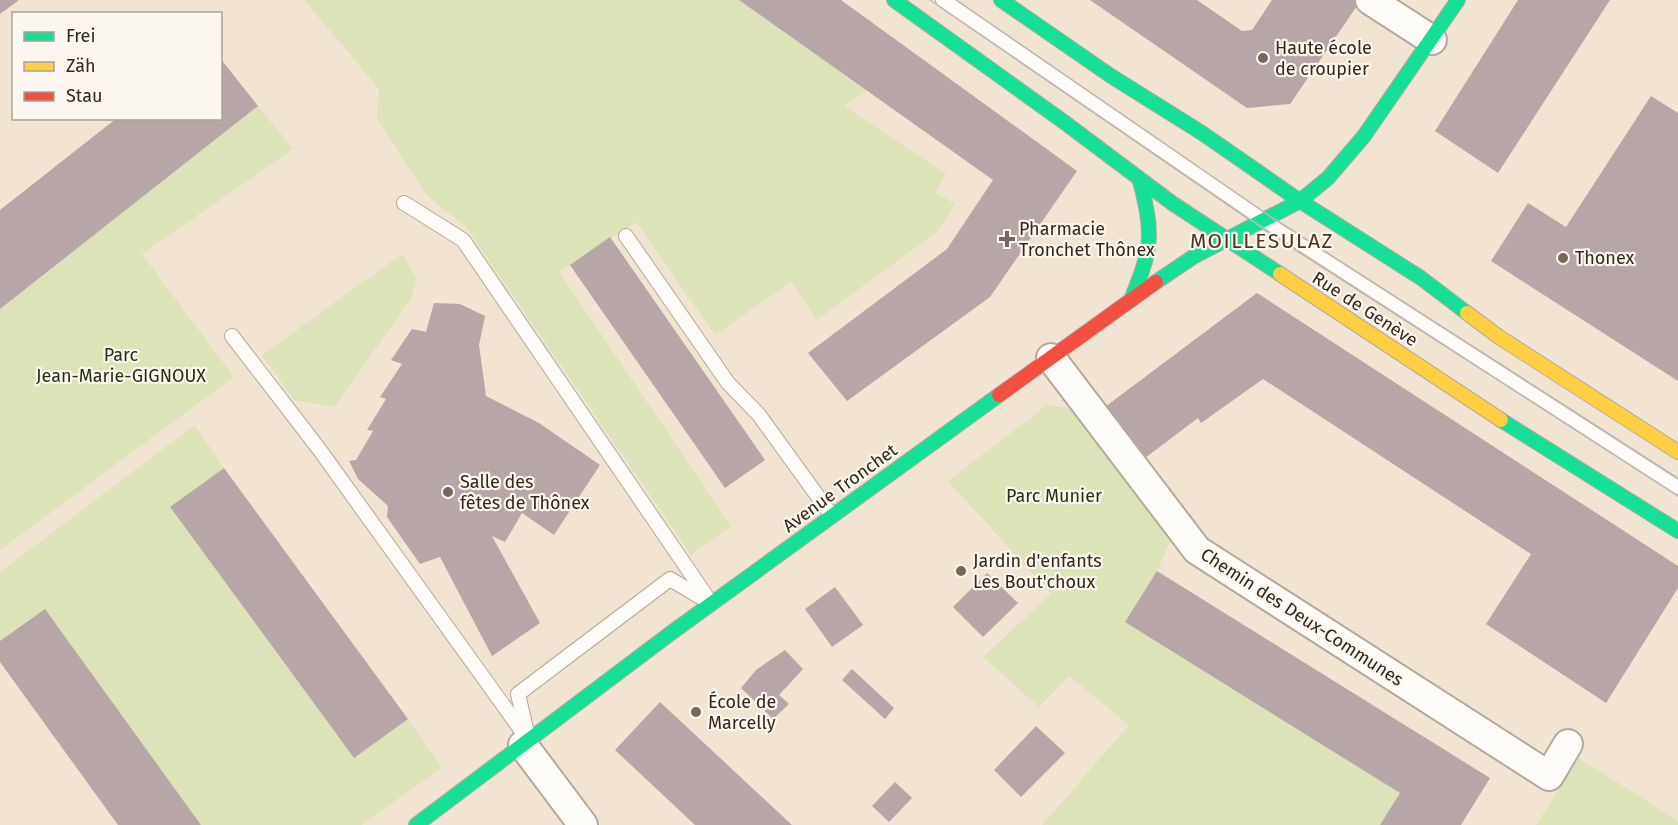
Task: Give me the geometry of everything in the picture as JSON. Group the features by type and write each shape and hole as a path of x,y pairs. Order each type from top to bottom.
{"main road":[{"name":"Rue de Genève","path":"894,0 1064,122 1140,181 1518,430 1678,531"},
{"path":"1001,0 1111,76 1202,133 1300,201 1421,278 1499,337 1678,452"},
{"name":"Avenue Tronchet","path":"416,825 711,603 1197,253 1300,201 1329,176 1378,118 1458,0"},
{"path":"1131,300 1150,244 1147,212 1140,181"}],"street":[{"path":"1370,0 1432,40"},
{"name":"Chemin des Deux-Communes","path":"1051,358 1197,550 1226,571 1549,776 1568,744"},
{"path":"526,743 583,825"}],"lane":[{"path":"943,0 1264,220 1678,487"},
{"path":"404,203 463,240 711,603"},
{"path":"626,236 728,383 759,415 832,516"},
{"path":"232,336 326,458 526,743"},
{"path":"526,743 518,694 527,687 670,579 711,603"}],"green space":[{"path":"304,0 739,0 867,91 844,106 946,174 935,192 955,204 938,231 817,320 791,282 715,335 636,222 559,272 731,526 691,555 466,227 426,195 377,118 379,89"},
{"name":"Parc Jean-Marie-GIGNOUX","path":"258,106 293,149 142,254 234,377 0,550 0,309"},
{"path":"402,254 417,278 412,297 334,407 294,400 262,355"},
{"name":"Parc Munier","path":"1047,405 1074,409 1171,539 1157,571 1400,793 1380,825 1042,825 1129,725 1069,676 1039,707 983,657 1051,594 948,481"},
{"path":"195,425 224,468 170,508 354,758 408,719 442,768 361,825 201,825 45,609 0,641 0,572"},
{"path":"1579,758 1678,821 1678,825 1536,825"}],"building":[{"path":"0,0 19,0 0,14"},
{"path":"739,0 841,0 1077,171 990,297 847,401 808,353 947,249 993,180"},
{"name":"Haute école de croupier","path":"1090,0 1197,0 1242,31 1252,30 1272,0 1361,0 1290,104 1247,108"},
{"path":"1518,0 1610,0 1498,173 1435,131"},
{"path":"222,61 258,106 0,309 0,210 114,120 222,120"},
{"path":"1651,96 1678,113 1678,381 1491,261 1528,203 1566,227"},
{"path":"610,237 765,460 725,488 570,265"},
{"path":"1257,293 1678,566 1678,588 1606,703 1486,624 1531,554 1263,379 1201,423 1198,418 1141,461 1101,410"},
{"path":"434,303 460,304 485,316 479,345 486,396 539,423 600,465 554,535 522,513 505,542 492,536 540,623 492,656 440,557 420,564 387,517 388,506 358,479 349,461 356,460 373,431 367,430 386,399 380,397 402,364 391,360 412,329 426,332"},
{"path":"224,468 408,719 354,758 170,507"},
{"path":"1157,571 1490,778 1461,825 1380,825 1400,793 1125,622"},
{"path":"987,573 1018,603 983,637 953,607"},
{"path":"835,587 863,625 832,647 805,609"},
{"path":"45,609 201,825 118,825 0,662 0,641"},
{"path":"785,650 803,669 779,695 789,704 773,719 741,688 756,670"},
{"path":"852,669 894,708 885,719 842,680"},
{"path":"660,702 792,825 695,825 615,750"},
{"path":"1036,726 1065,753 1021,797 994,770"},
{"path":"895,782 912,798 889,822 872,806"}],"tram line":[{"path":"930,0 1257,224 1678,496"},
{"path":"956,0 1271,217 1678,479"}],"traffic: fast":[{"path":"894,0 1172,203 1280,274"},
{"path":"1001,0 1111,76 1202,133 1300,201 1421,278 1467,313"},
{"path":"1156,282 1193,257 1300,201 1328,178 1364,136 1458,0"},
{"path":"1131,300 1149,242 1147,215 1140,181"},
{"path":"416,825 671,633 999,395"},
{"path":"1501,420 1678,531"}],"traffic: slow":[{"path":"1280,274 1501,420"},
{"path":"1467,313 1499,337 1678,452"}],"traffic: jam":[{"path":"999,395 1156,282"}],"place":[{"name":"Haute école de croupier","path":"1263,58"},
{"name":"Pharmacie Tronchet Thônex","path":"1007,239"},
{"name":"Thonex","path":"1563,258"},
{"name":"Salle des fêtes de Thônex","path":"448,492"},
{"name":"Jardin d'enfants Les Bout'choux","path":"961,571"},
{"name":"École de Marcelly","path":"696,712"}],"district":[{"name":"MOILLESULAZ","path":"1262,241"}]}
